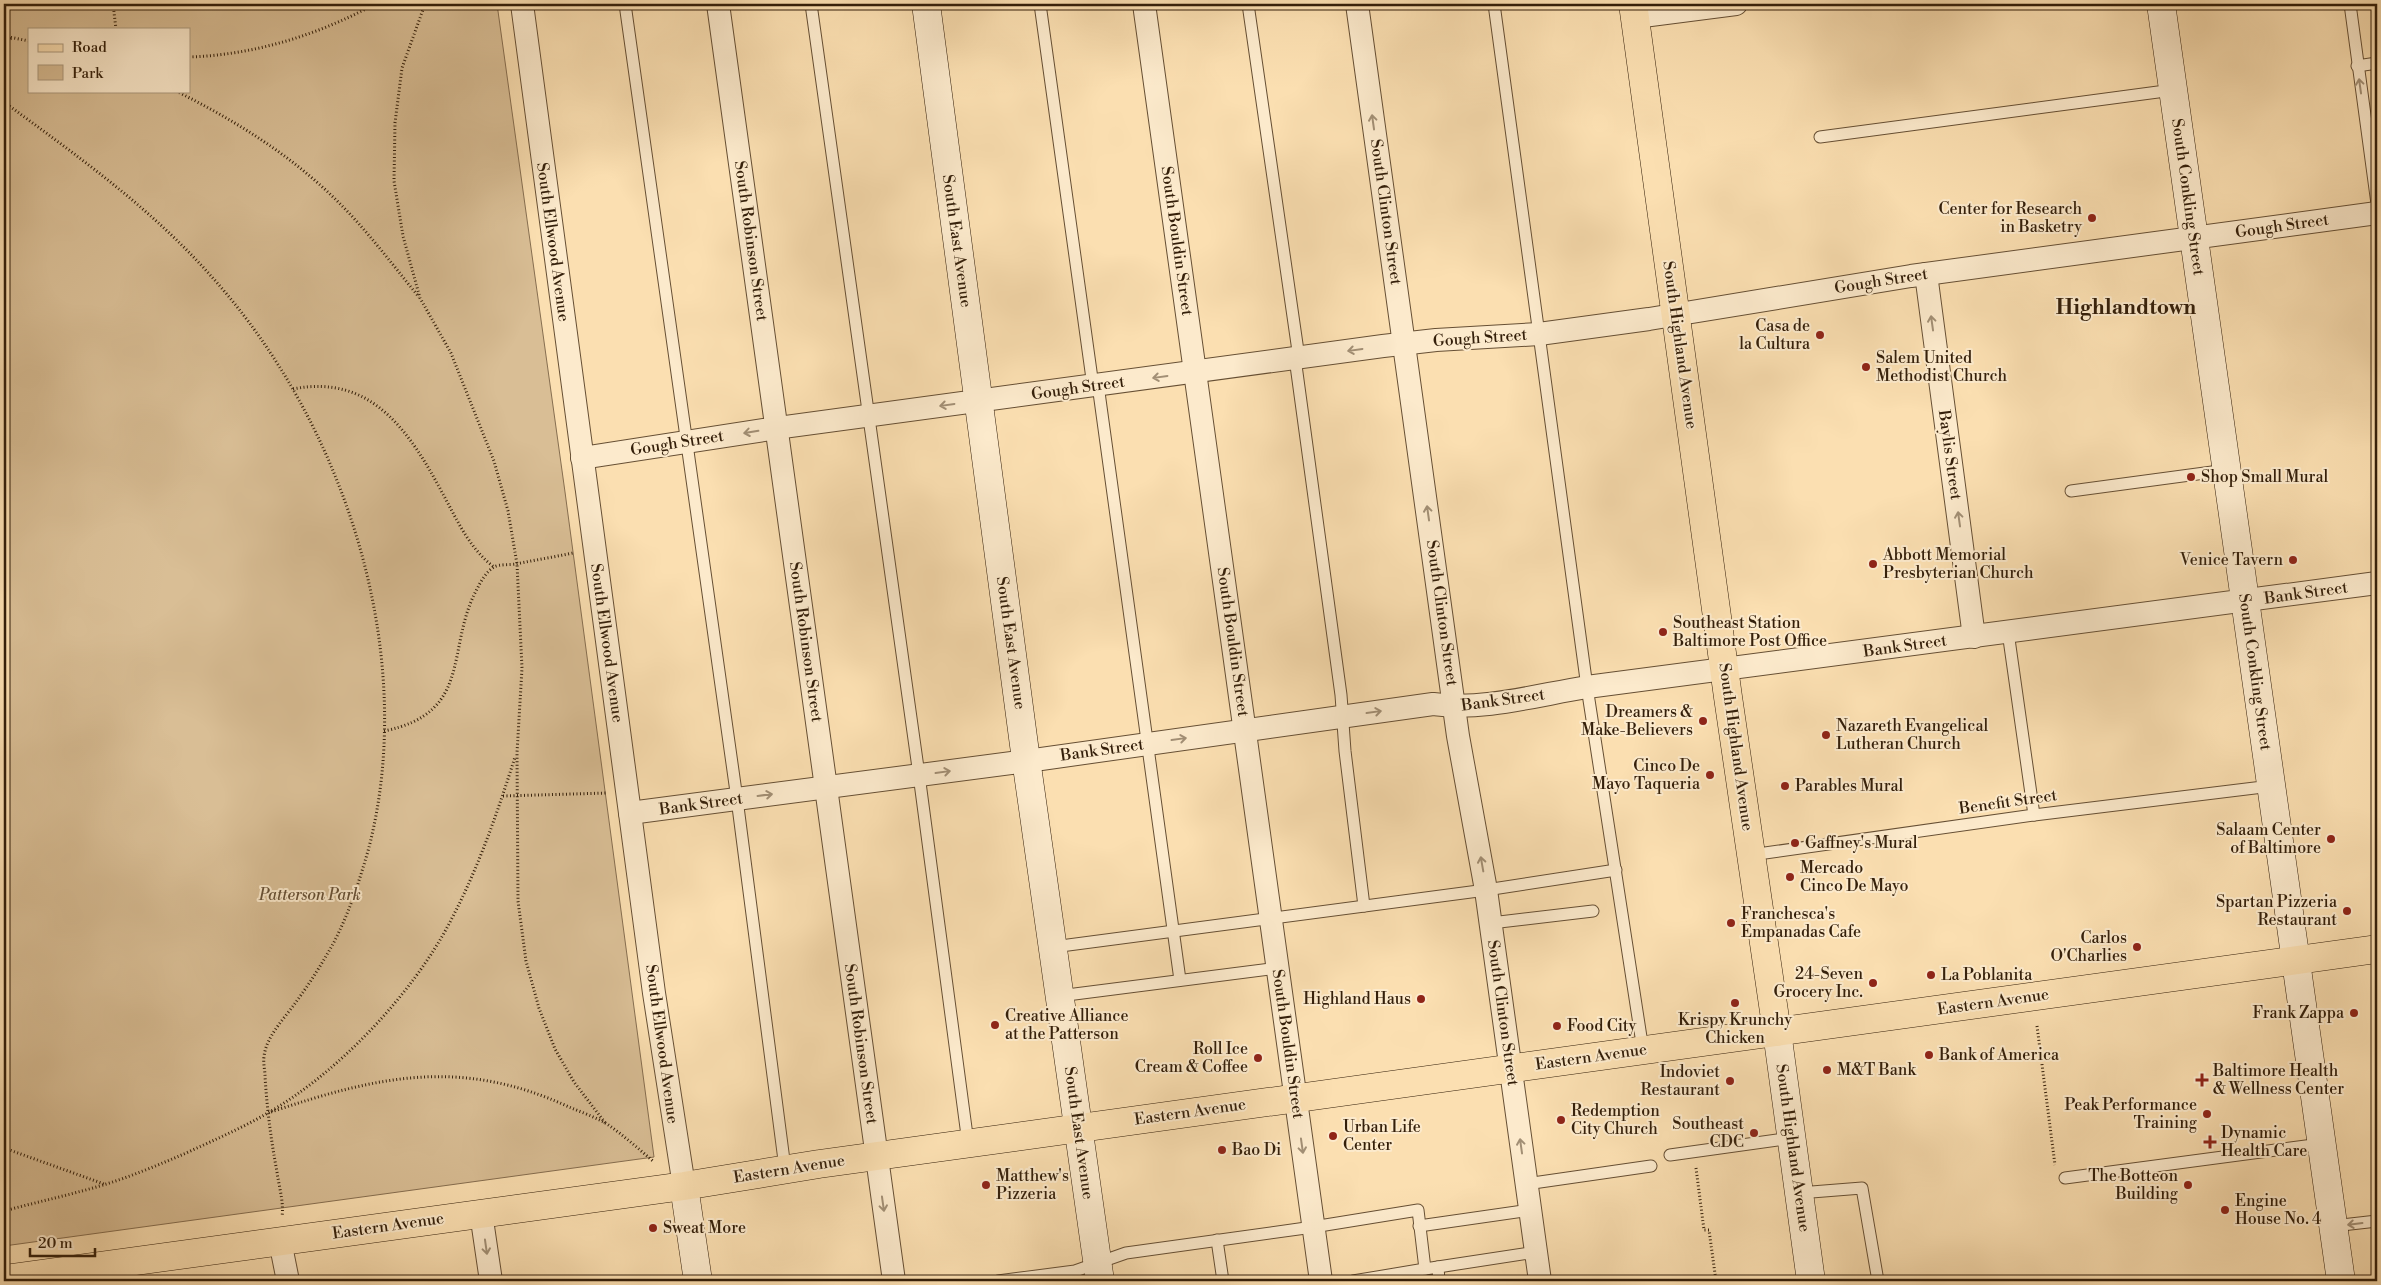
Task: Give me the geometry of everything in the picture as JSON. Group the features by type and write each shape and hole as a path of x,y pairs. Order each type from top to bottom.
{"main road":[{"name":"South Highland Avenue","path":"1634,10 1777,1032"},
{"name":"Eastern Avenue","path":"4,1279 88,1274 280,1241 684,1186 785,1168 2377,949"}],"street":[{"name":"South Ellwood Avenue","path":"522,4 654,993 698,1281"},
{"name":"South Robinson Street","path":"718,4 894,1281"},
{"name":"South East Avenue","path":"926,4 1026,761 1098,1272"},
{"name":"South Bouldin Street","path":"1144,4 1321,1281"},
{"name":"South Clinton Street","path":"1357,4 1458,736 1491,923 1540,1281"},
{"path":"1634,10 1736,4"},
{"name":"South Conkling Street","path":"2161,4 2340,1281"},
{"name":"Gough Street","path":"582,458 777,428 1404,344 1436,340 1539,334 1926,274 2377,213"},
{"name":"Baylis Street","path":"1926,274 1974,637"},
{"name":"Bank Street","path":"630,813 1026,761 1433,704 1455,707 1587,687 2245,602 2377,583"},
{"name":"South Highland Avenue","path":"1777,1032 1811,1281"},
{"path":"481,1213 491,1281"},
{"path":"280,1241 288,1281"}],"lane":[{"path":"626,4 737,799 785,1168"},
{"path":"810,4 919,775 968,1143"},
{"path":"1040,4 1148,744 1180,980"},
{"path":"1248,4 1297,358 1343,716 1345,751 1364,906"},
{"path":"1494,4 1587,687 1643,1050"},
{"path":"2350,4 2377,204"},
{"path":"2357,66 2377,63"},
{"path":"1820,137 2173,90"},
{"path":"2071,490 2226,470"},
{"path":"2008,632 2034,815"},
{"name":"Benefit Street","path":"1751,855 2034,815 2271,786"},
{"path":"1053,947 1486,890 1616,870"},
{"path":"1491,923 1593,911"},
{"path":"1060,996 1278,968"},
{"path":"1670,1155 1792,1138"},
{"path":"2060,1175 2322,1144"},
{"path":"1526,1184 1651,1166"},
{"path":"1799,1193 1862,1188 1878,1281"},
{"path":"998,1281 1075,1271 1098,1272 1126,1253 1314,1227 1418,1210 1424,1269"},
{"path":"1419,1226 1530,1210"},
{"path":"2333,1226 2377,1221"},
{"path":"1217,1240 1223,1281"},
{"path":"1353,1281 1536,1252"},
{"path":"1438,1267 1439,1281"}],"path":[{"path":"113,4 116,28"},
{"path":"190,57 246,50 291,40 330,26 375,4"},
{"path":"420,298 400,217 394,181 395,142 402,68 425,4"},
{"path":"4,36 28,41"},
{"path":"4,42 12,38"},
{"path":"178,92 253,134 293,162 332,196 420,298 451,353 494,461 508,511 516,564 522,668 517,753 518,901 526,961 539,1008 555,1049 574,1082 606,1124"},
{"path":"4,102 101,174 164,229 211,276 265,344 293,389 329,464 350,517 368,578 381,661 384,731 381,789 368,849 355,894 334,941 298,999 272,1034 264,1056 267,1114 283,1210"},
{"path":"293,389 326,386 355,392 381,408 404,430 428,465 473,547 494,567"},
{"path":"384,731 412,724 436,706 447,691 456,668 474,595 483,578 494,567 574,553"},
{"path":"267,1114 312,1082 356,1044 396,1001 422,968 449,924 478,866 517,753"},
{"path":"503,796 612,792"},
{"path":"2036,1026 2060,1175"},
{"path":"4,1210 105,1184 166,1161 267,1114 349,1088 380,1081 420,1076 468,1077 497,1082 552,1099 606,1124 654,1162"},
{"path":"4,1148 105,1184"},
{"path":"1694,1152 1704,1230 1709,1230 1716,1281"}],"green space":[{"name":"Patterson Park","path":"4,4 497,4 565,492 654,1157 4,1246"}],"place":[{"name":"Center for Research in Basketry","path":"2092,218"},
{"name":"Casa de la Cultura","path":"1820,335"},
{"name":"Salem United Methodist Church","path":"1866,367"},
{"name":"Shop Small Mural","path":"2191,477"},
{"name":"Venice Tavern","path":"2293,560"},
{"name":"Abbott Memorial Presbyterian Church","path":"1873,564"},
{"name":"Southeast Station Baltimore Post Office","path":"1663,632"},
{"name":"Dreamers & Make-Believers","path":"1703,721"},
{"name":"Nazareth Evangelical Lutheran Church","path":"1826,735"},
{"name":"Cinco De Mayo Taqueria","path":"1710,775"},
{"name":"Parables Mural","path":"1785,786"},
{"name":"Salaam Center of Baltimore","path":"2331,839"},
{"name":"Gaffney's Mural","path":"1795,843"},
{"name":"Mercado Cinco De Mayo","path":"1790,877"},
{"name":"Spartan Pizzeria Restaurant","path":"2347,911"},
{"name":"Franchesca's Empanadas Cafe","path":"1731,923"},
{"name":"Carlos O'Charlies","path":"2137,947"},
{"name":"La Poblanita","path":"1931,975"},
{"name":"24-Seven Grocery Inc.","path":"1873,983"},
{"name":"Highland Haus","path":"1421,999"},
{"name":"Krispy Krunchy Chicken","path":"1735,1003"},
{"name":"Frank Zappa","path":"2354,1013"},
{"name":"Creative Alliance at the Patterson","path":"995,1025"},
{"name":"Food City","path":"1557,1026"},
{"name":"Bank of America","path":"1929,1055"},
{"name":"Roll Ice Cream & Coffee","path":"1258,1058"},
{"name":"M&T Bank","path":"1827,1070"},
{"name":"Baltimore Health & Wellness Center","path":"2202,1080"},
{"name":"Indoviet Restaurant","path":"1730,1081"},
{"name":"Peak Performance Training","path":"2207,1114"},
{"name":"Redemption City Church","path":"1561,1120"},
{"name":"Southeast CDC","path":"1754,1133"},
{"name":"Urban Life Center","path":"1333,1136"},
{"name":"Dynamic Health Care","path":"2210,1142"},
{"name":"Bao Di","path":"1222,1150"},
{"name":"Matthew's Pizzeria","path":"986,1185"},
{"name":"The Botteon Building","path":"2188,1185"},
{"name":"Engine House No. 4","path":"2225,1210"},
{"name":"Sweat More","path":"653,1228"}],"district":[{"name":"Highlandtown","path":"2126,308"}]}
